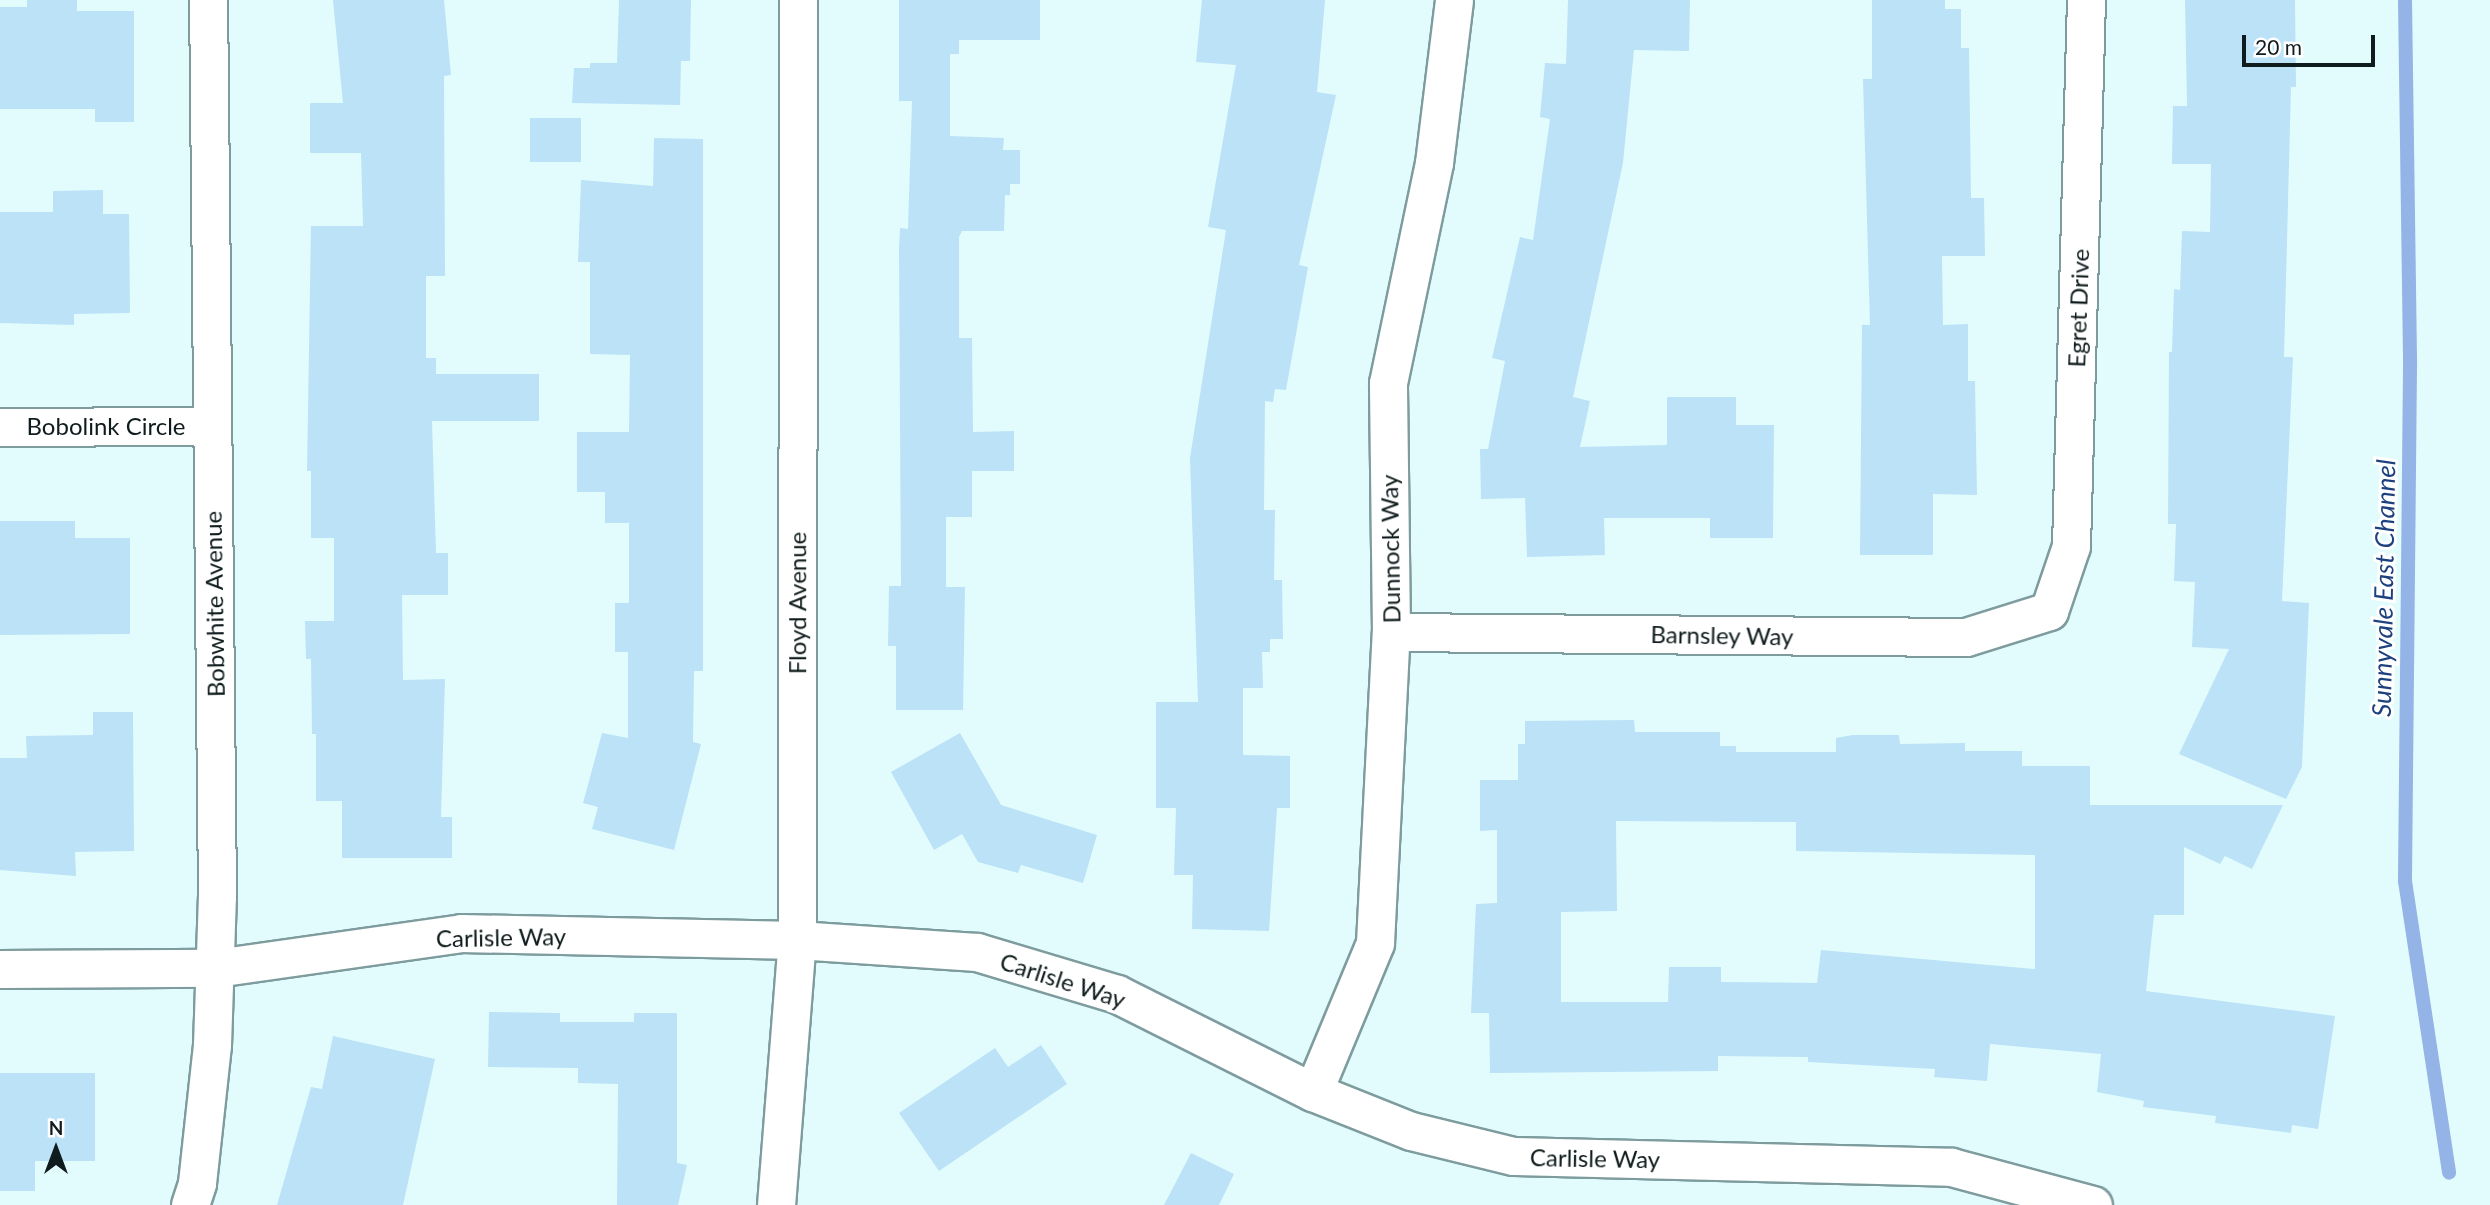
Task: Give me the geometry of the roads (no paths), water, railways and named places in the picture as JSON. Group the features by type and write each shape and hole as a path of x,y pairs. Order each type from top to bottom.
{"street":[{"name":"Bobwhite Avenue","path":"190,1205 199,1169 216,968 208,0"},
{"name":"Floyd Avenue","path":"776,1205 797,940 799,0"},
{"name":"Dunnock Way","path":"1313,1092 1375,943 1391,632 1388,383 1434,163 1454,0"},
{"name":"Egret Drive","path":"2049,611 2071,547 2086,0"},
{"name":"Bobolink Circle","path":"0,427 212,425"},
{"name":"Barnsley Way","path":"1391,632 1966,637 2049,611"},
{"name":"Carlisle Way","path":"0,969 216,968 461,933 797,940 976,951 1117,994 1313,1092 1411,1131 1513,1156 1951,1167 2093,1205"}],"waterway":[{"name":"Sunnyvale East Channel","path":"2405,0 2410,367 2405,881 2449,1173"}]}
